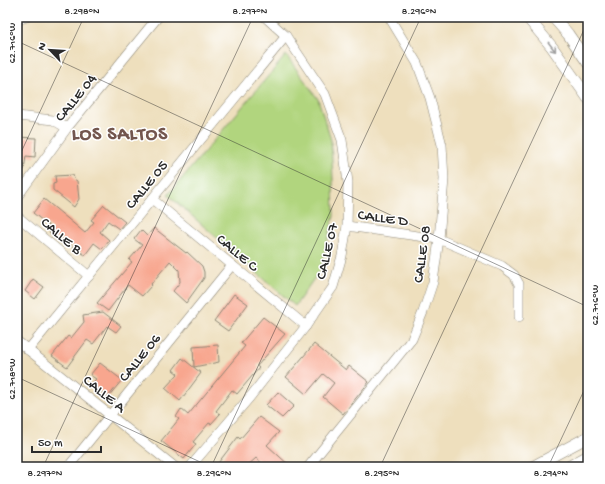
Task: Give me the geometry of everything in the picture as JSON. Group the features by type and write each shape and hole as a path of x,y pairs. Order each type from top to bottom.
{"main road":[{"path":"527,17 552,47 588,98"},
{"path":"553,17 568,34 588,63"},
{"path":"532,467 588,437"},
{"path":"568,467 588,456"}],"street":[{"path":"17,20 27,17"},
{"name":"CALLE 04","path":"17,197 67,128 158,17"},
{"name":"CALLE 07","path":"190,467 250,397 306,326 333,287 342,256 347,226 348,182 342,140 325,94 286,36 265,17"},
{"name":"CALLE 08","path":"308,467 412,339 433,282 439,239 444,179 442,145 430,98 417,63 389,17"},
{"name":"CALLE 05","path":"28,350 286,36"},
{"path":"17,116 53,120 67,128"},
{"name":"CALLE C","path":"152,199 306,326"},
{"name":"CALLE B","path":"17,216 89,276"},
{"name":"CALLE D","path":"347,226 439,239 502,266 514,275 519,284 519,317"},
{"name":"CALLE 06","path":"68,467 232,265"},
{"name":"CALLE A","path":"17,341 175,467"}],"green space":[{"path":"286,55 318,99 331,140 333,180 334,216 320,270 295,306 168,195"}],"building":[{"path":"17,137 36,138 35,157 26,156 24,170 17,168"},
{"path":"73,175 74,179 77,181 79,199 74,207 53,190 53,184 56,183 55,176"},
{"path":"44,199 85,233 94,222 91,220 104,205 125,222 119,229 108,221 100,232 109,240 102,249 94,243 85,255 59,237 58,239 49,233 53,229 33,213"},
{"path":"154,228 186,253 187,252 202,266 204,278 186,303 173,291 180,282 179,270 170,261 142,296 128,285 108,311 97,303 132,262 129,260 142,245 134,239 141,230 147,236"},
{"path":"33,279 44,287 35,299 25,291"},
{"path":"234,294 248,304 228,331 214,321"},
{"path":"103,312 121,326 116,332 107,326 93,344 87,340 67,367 52,356 68,336 71,338 84,322 83,315"},
{"path":"263,317 285,334 257,366 259,368 237,394 232,390 216,411 220,414 211,424 209,423 193,442 196,444 184,459 161,441 179,419 176,417 181,409 188,415 245,346 241,343"},
{"path":"314,344 346,370 349,366 369,382 343,414 323,397 334,383 323,374 306,394 286,377"},
{"path":"218,345 219,362 194,367 193,347"},
{"path":"182,358 201,373 180,401 165,388 178,374 173,370"},
{"path":"100,363 122,380 108,397 91,384 96,379 90,375"},
{"path":"278,392 294,406 282,418 266,405"},
{"path":"259,417 279,432 267,445 291,467 266,467 256,458 246,467 215,467 238,437 240,439"}],"district":[{"name":"LOS SALTOS","path":"120,132"}]}
